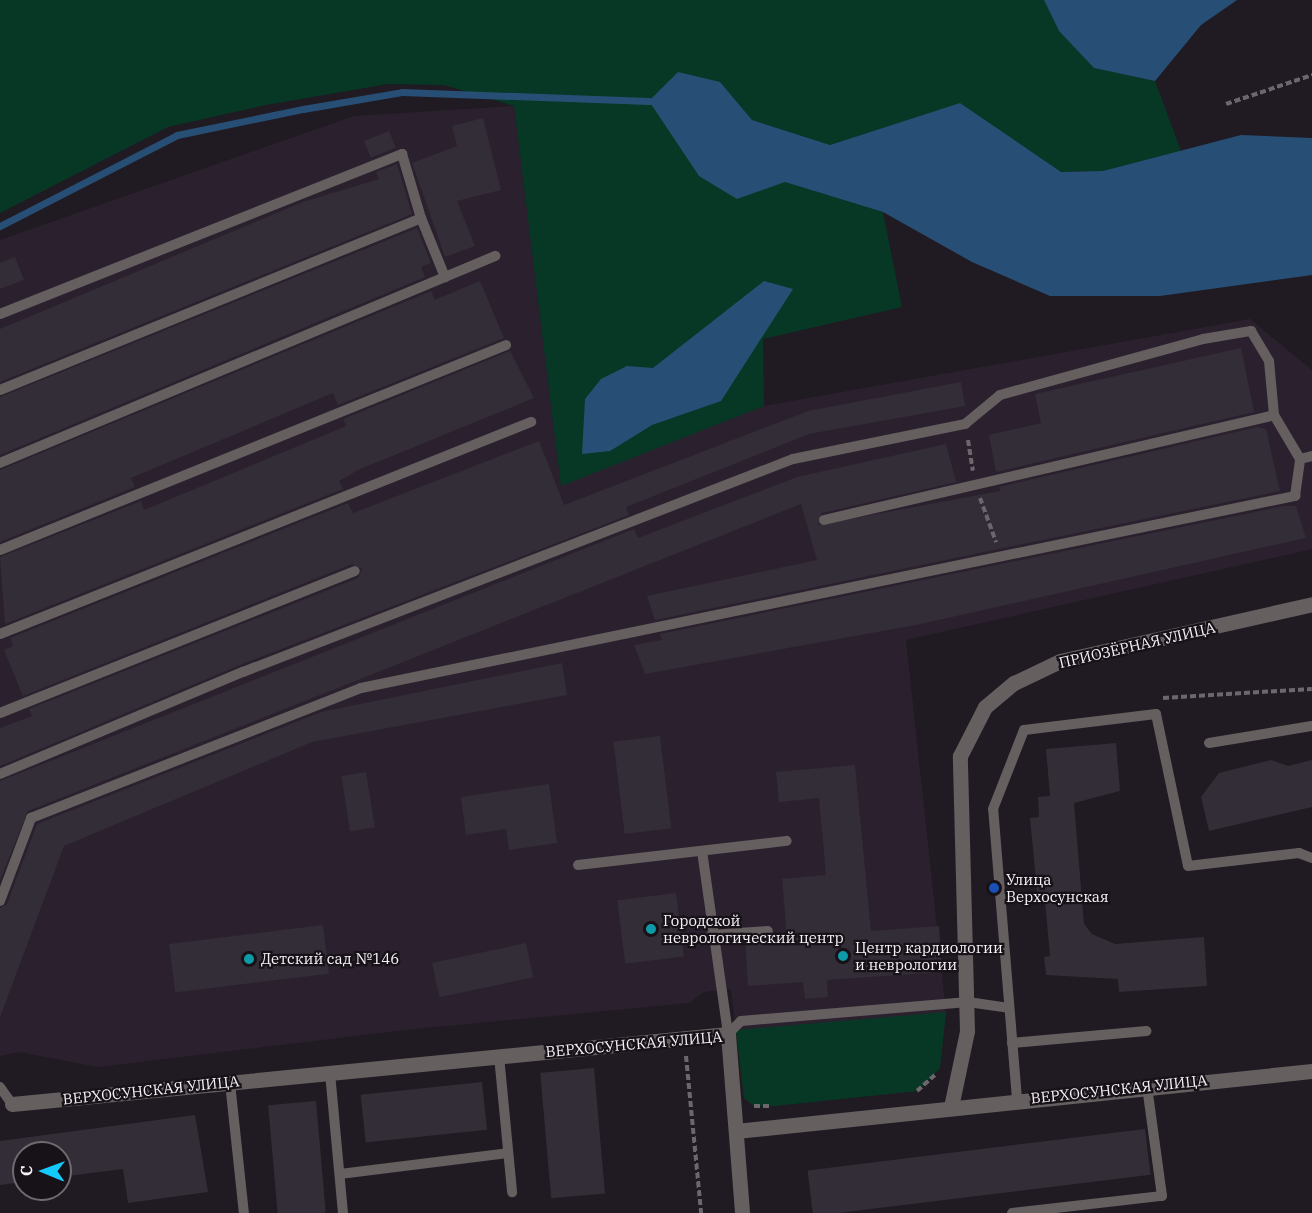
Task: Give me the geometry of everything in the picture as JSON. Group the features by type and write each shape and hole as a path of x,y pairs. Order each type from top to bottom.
{"street":[{"name":"ПРИОЗЁРНАЯ УЛИЦА","path":"951,1107 964,1055 968,1002 959,781 967,733 985,707 1014,683 1060,661 1312,604"},
{"name":"ВЕРХОСУНСКАЯ УЛИЦА","path":"12,1104 728,1034 736,1131 1017,1099 1312,1071"},
{"path":"736,1131 742,1213"}],"lane":[{"path":"0,314 402,154 421,218 445,277"},
{"path":"0,390 421,218"},
{"path":"0,463 495,256"},
{"path":"0,774 243,672 793,459 965,424 1000,395 1251,331 1269,361 1274,415 1300,459 1295,496 361,688 31,818 0,901"},
{"path":"0,550 506,345"},
{"path":"824,520 1274,415"},
{"path":"0,634 531,422"},
{"path":"1300,459 1312,456"},
{"path":"0,713 355,571"},
{"path":"1017,1099 993,809 1024,730 1156,714 1188,866 1299,853 1312,858"},
{"path":"1209,743 1312,726"},
{"path":"578,865 787,841"},
{"path":"702,851 711,935 728,1034"},
{"path":"711,935 768,931"},
{"path":"728,1034 741,1021 968,1002 1009,1008"},
{"path":"1012,1043 1146,1031"},
{"path":"499,1056 512,1192"},
{"path":"330,1073 343,1213"},
{"path":"230,1083 244,1213"},
{"path":"1012,1213 1162,1196 1147,1086"},
{"path":"0,1088 12,1104"},
{"path":"339,1174 508,1153"}],"path":[{"path":"1226,104 1312,75"},
{"path":"684,1038 701,1213"},
{"path":"906,1094 930,1085 940,1068"},
{"path":"754,1106 775,1106"}],"shaded area":[{"path":"514,106 561,485 764,406 1250,319 1312,370 1312,549 906,640 946,1012 940,1068 918,1091 754,1106 744,1098 731,989 704,992 689,1003 405,1030 98,1067 19,1052 0,1056 0,240 354,116"}],"green space":[{"path":"0,0 1044,0 1059,31 1094,68 1155,81 1181,151 1103,171 1060,172 960,103 830,145 752,120 720,82 737,199 785,182 883,212 902,307 763,339 764,406 561,486 514,106 444,85 388,84 266,105 168,127 0,213"},
{"path":"946,1012 940,1068 918,1091 775,1106 754,1106 744,1098 736,1030"}],"water":[{"path":"1044,0 1237,0 1201,25 1155,81 1094,68 1059,31"},
{"path":"678,72 720,82 752,120 830,145 960,103 1061,172 1103,171 1241,135 1312,138 1312,275 1160,296 1050,296 972,262 883,212 785,182 737,199 699,176 649,101"},
{"path":"764,281 793,289 721,401 652,425 610,451 582,454 585,399 601,379 627,366 653,368"}],"building":[{"path":"483,118 501,190 457,201 475,246 445,257 412,163 457,146 452,126"},
{"path":"389,131 396,148 371,158 364,141"},
{"path":"397,164 412,214 0,382 0,329 303,202 379,179 376,172"},
{"path":"417,228 431,263 421,267 425,277 0,455 0,397"},
{"path":"15,257 24,280 0,289 0,263"},
{"path":"480,281 504,338 338,405 333,393 131,478 135,487 0,542 0,470 431,291 435,300"},
{"path":"1241,348 1254,412 996,472 989,435 1041,423 1035,394"},
{"path":"510,351 534,398 358,470 339,481 343,489 5,624 0,557 141,501 144,510 346,426 343,419"},
{"path":"961,382 965,406 809,434 626,507 629,515 240,665 0,766 0,728 32,716 29,709 358,578 362,569 352,564 23,696 4,650 13,646 10,638 348,503 353,513 539,441 564,505 808,411"},
{"path":"1257,427 1266,429 1280,491 655,620 647,596 817,560 801,504 28,811 0,880 0,781 634,529 638,538 797,477 946,444 956,482 822,513 818,525 1000,491 999,487"},
{"path":"1284,506 1296,506 1306,538 916,625 645,674 634,645 662,640 660,634"},
{"path":"562,663 567,695 312,742 64,846 0,1017 0,908 7,904 37,824 321,712"},
{"path":"660,736 671,828 625,834 613,742"},
{"path":"1116,743 1120,791 1074,803 1084,924 1092,934 1115,944 1204,937 1207,986 1119,992 1118,979 1046,975 1044,957 1050,956 1045,901 1038,902 1030,818 1039,817 1038,797 1050,796 1046,749"},
{"path":"1271,760 1288,766 1312,760 1312,807 1209,831 1201,797 1219,773"},
{"path":"855,765 871,931 939,926 942,972 827,980 828,997 805,999 803,982 748,986 745,940 787,937 782,879 826,875 819,798 779,802 776,772"},
{"path":"366,772 375,827 350,831 341,776"},
{"path":"549,784 557,843 509,850 506,829 466,835 461,797"},
{"name":"Городской неврологический центр","path":"676,893 684,957 625,964 617,900"},
{"name":"Детский сад №146","path":"323,925 329,974 175,993 169,944"},
{"path":"526,943 533,977 439,997 432,963"},
{"path":"594,1068 605,1194 551,1198 540,1073"},
{"path":"482,1082 487,1130 366,1142 361,1095"},
{"path":"316,1101 326,1213 278,1213 268,1105"},
{"path":"195,1115 208,1192 128,1203 123,1169 72,1175 72,1141 12,1141 12,1184 0,1185 0,1141"},
{"path":"1145,1129 1151,1175 838,1213 813,1213 808,1170"}],"waterway":[{"path":"0,226 177,135 303,109 402,92 649,101"}],"place":[{"name":"Улица Верхосунская","path":"994,888"},
{"name":"Городской неврологический центр","path":"651,929"},
{"name":"Центр кардиологии и неврологии","path":"843,956"},
{"name":"Детский сад №146","path":"249,959"}]}
